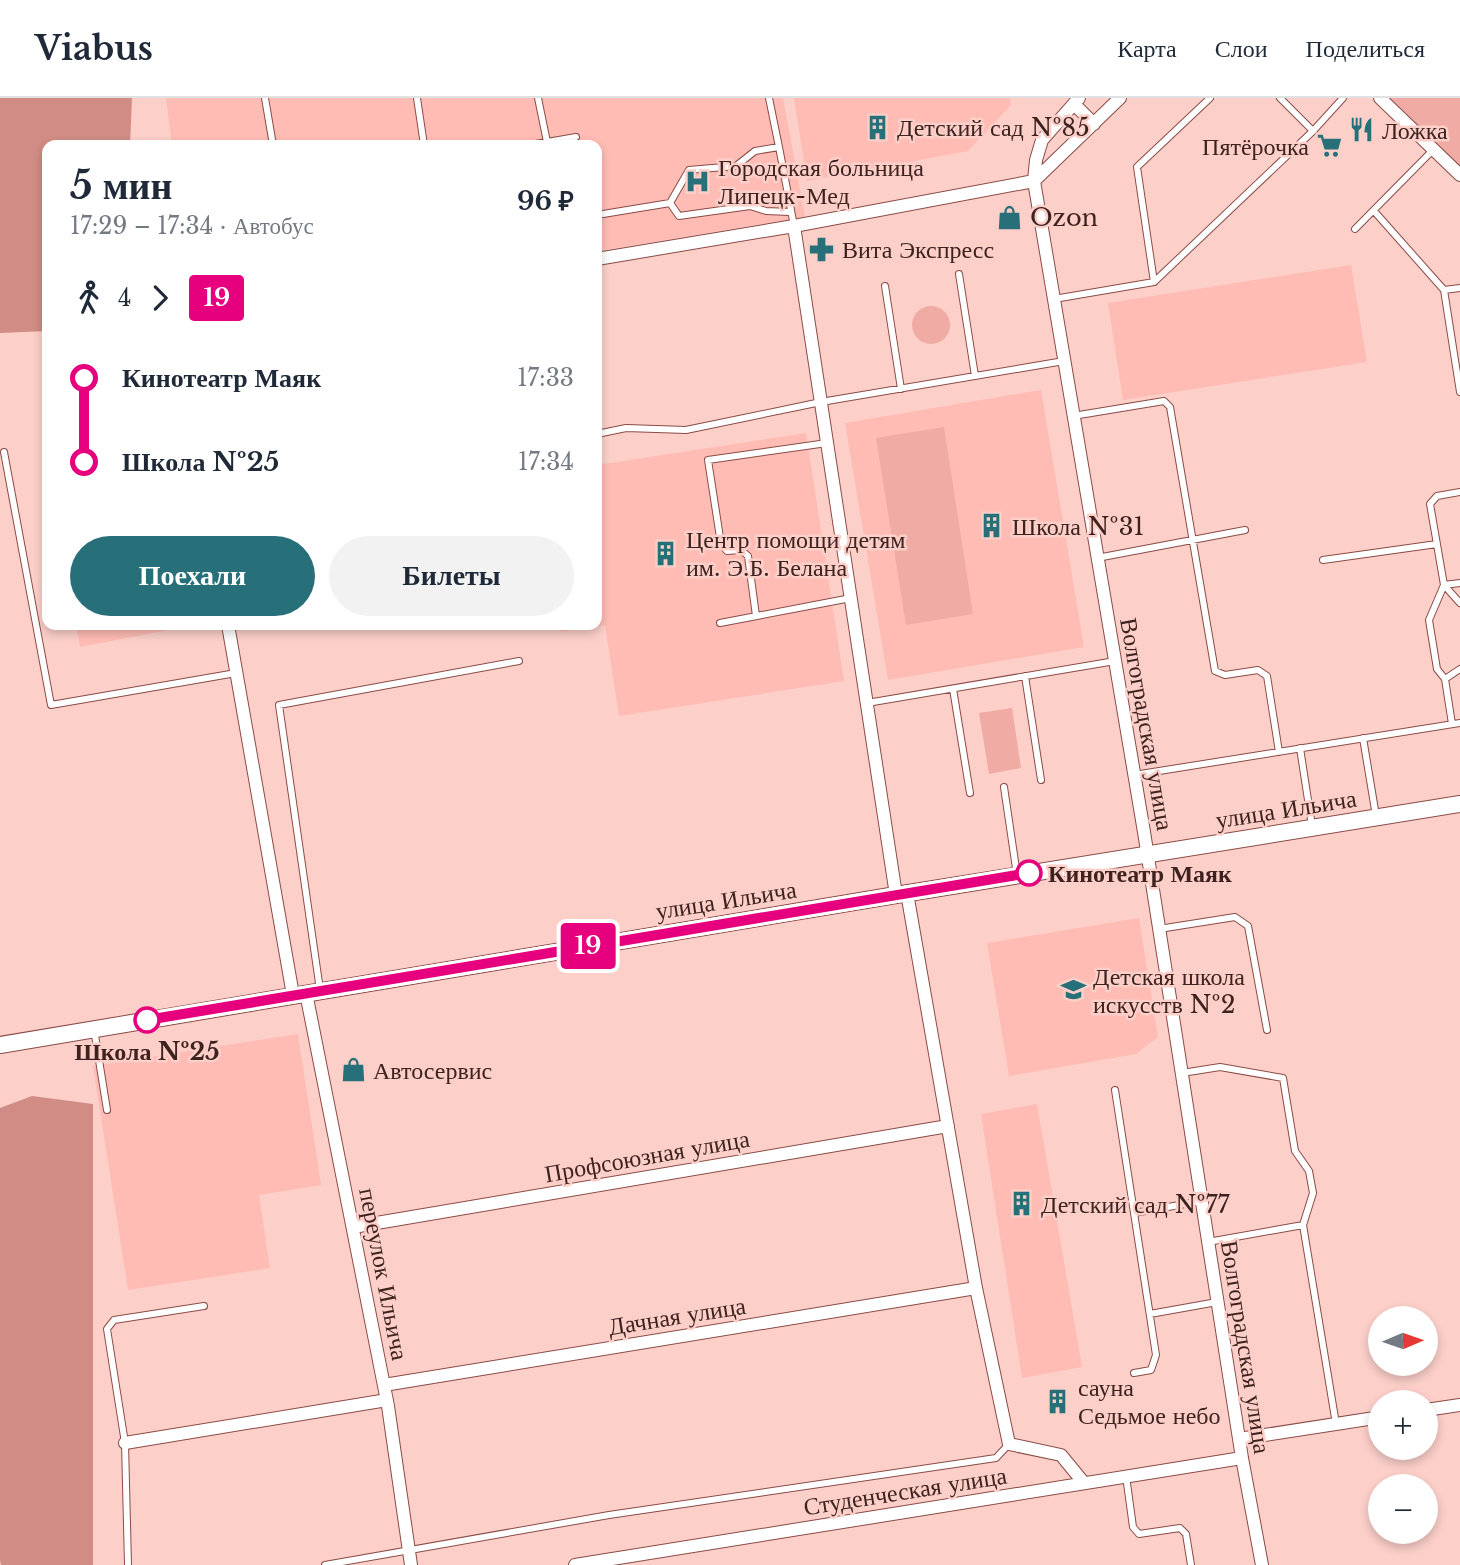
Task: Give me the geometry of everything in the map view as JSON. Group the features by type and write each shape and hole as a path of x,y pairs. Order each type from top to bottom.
{"street":[{"path":"602,258 1034,181 1120,98"},
{"path":"1380,98 1460,175"},
{"path":"1073,100 1094,124"},
{"name":"Волгоградская улица","path":"1073,100 1042,140 1034,181 1134,775 1242,1458 1262,1565"},
{"path":"794,226 867,704 948,1126 976,1288 1009,1444 1060,1455 1084,1483"},
{"name":"переулок Ильича","path":"229,630 306,993 387,1400 410,1558"},
{"name":"улица Ильича","path":"0,1045 1460,804"},
{"name":"Профсоюзная улица","path":"353,1227 948,1126"},
{"name":"Дачная улица","path":"384,1385 976,1288"},
{"path":"125,1443 387,1400"},
{"path":"1438,1408 1460,1405"},
{"path":"1239,1439 1368,1419"},
{"name":"Студенческая улица","path":"575,1565 1242,1458"}],"lane":[{"path":"265,98 272,140"},
{"path":"417,98 423,140"},
{"path":"538,98 547,140"},
{"path":"769,98 794,226"},
{"path":"1154,282 1137,167 1210,98"},
{"path":"1280,98 1313,131"},
{"path":"1054,299 1154,282 1313,131 1343,98"},
{"path":"559,140 576,137"},
{"path":"670,203 689,170 736,166 755,151 779,147"},
{"path":"1355,229 1434,149"},
{"path":"670,203 679,216 750,206 766,211 790,212"},
{"path":"602,214 670,203"},
{"path":"1374,211 1444,290 1460,392"},
{"path":"958,274 975,376"},
{"path":"885,286 901,389"},
{"path":"1444,290 1460,288"},
{"path":"602,433 626,429 686,430 821,402 1065,361"},
{"path":"1073,416 1164,401 1170,407 1215,671 1225,675 1258,670 1267,676 1279,752"},
{"path":"756,616 748,556 741,550 727,551 721,544 708,460 827,443"},
{"path":"4,452 51,705 236,673"},
{"path":"1460,492 1437,496 1430,504 1444,585 1460,603"},
{"path":"1097,558 1245,530"},
{"path":"1323,560 1437,544"},
{"path":"1444,585 1460,583"},
{"path":"1444,585 1429,620 1437,669 1445,679 1452,724"},
{"path":"720,622 851,598"},
{"path":"306,993 279,705 519,660"},
{"path":"867,704 1115,661"},
{"path":"1445,679 1460,669"},
{"path":"1026,676 1041,780"},
{"path":"953,689 970,793"},
{"path":"1134,775 1460,723"},
{"path":"1363,738 1376,817"},
{"path":"1300,748 1312,828"},
{"path":"1004,787 1017,876"},
{"path":"1159,929 1235,917 1248,926 1267,1030"},
{"path":"94,1029 107,1110"},
{"path":"1182,1073 1220,1067 1283,1078 1295,1151 1309,1171 1313,1193 1303,1225 1336,1424"},
{"path":"1115,1090 1156,1355 1151,1370 1134,1373"},
{"path":"1134,1213 1202,1201"},
{"path":"1208,1242 1303,1225"},
{"path":"1150,1314 1217,1302"},
{"path":"128,1565 125,1443 107,1329 114,1320 204,1306"},
{"path":"325,1565 410,1558 609,1515 996,1458 1009,1444"},
{"path":"1126,1476 1133,1527 1139,1534 1180,1528 1186,1534 1191,1565"}],"shaded area":[{"path":"0,98 132,98 130,140 42,140 42,331 0,333"},
{"name":"Городская больница Липецк-Мед","path":"166,98 783,98 805,217 602,250 602,140 171,140"},
{"path":"794,98 1010,98 1011,105 968,151 807,181"},
{"path":"1385,98 1460,98 1460,170"},
{"path":"1351,265 1367,362 1123,400 1108,303"},
{"path":"931,306 944,312 950,325 944,338 931,344 918,338 912,325 918,312"},
{"path":"1041,390 1084,647 888,680 845,423"},
{"path":"944,427 973,614 906,625 876,438"},
{"path":"806,433 844,681 619,716 605,625 602,625 602,464"},
{"path":"77,630 168,630 80,647"},
{"path":"1012,708 1021,768 989,774 979,713"},
{"name":"Детская школа искусств №2","path":"1139,918 1158,1037 1136,1054 1009,1076 987,943"},
{"path":"298,1034 321,1185 259,1195 270,1268 128,1290 93,1066"},
{"path":"32,1096 93,1104 93,1565 1,1565 0,1560 0,1108"},
{"path":"1037,1104 1082,1367 1022,1378 981,1114"}],"bus line":[{"name":"19","path":"147,1020 1029,873"}],"place":[{"name":"Детский сад №85","path":"877,127"},
{"name":"Ложка","path":"1362,130"},
{"name":"Пятёрочка","path":"1329,146"},
{"name":"Городская больница Липецк-Мед","path":"698,181"},
{"name":"Ozon","path":"1010,217"},
{"name":"Вита Экспресс","path":"822,249"},
{"name":"Школа №31","path":"992,526"},
{"name":"Центр помощи детям им. Э.Б. Белана","path":"666,553"},
{"name":"Кинотеатр Маяк","path":"1029,873"},
{"name":"Детская школа искусств №2","path":"1073,990"},
{"name":"Школа №25","path":"147,1020"},
{"name":"Автосервис","path":"353,1070"},
{"name":"Детский сад №77","path":"1021,1204"},
{"name":"сауна Седьмое небо","path":"1058,1401"}]}
